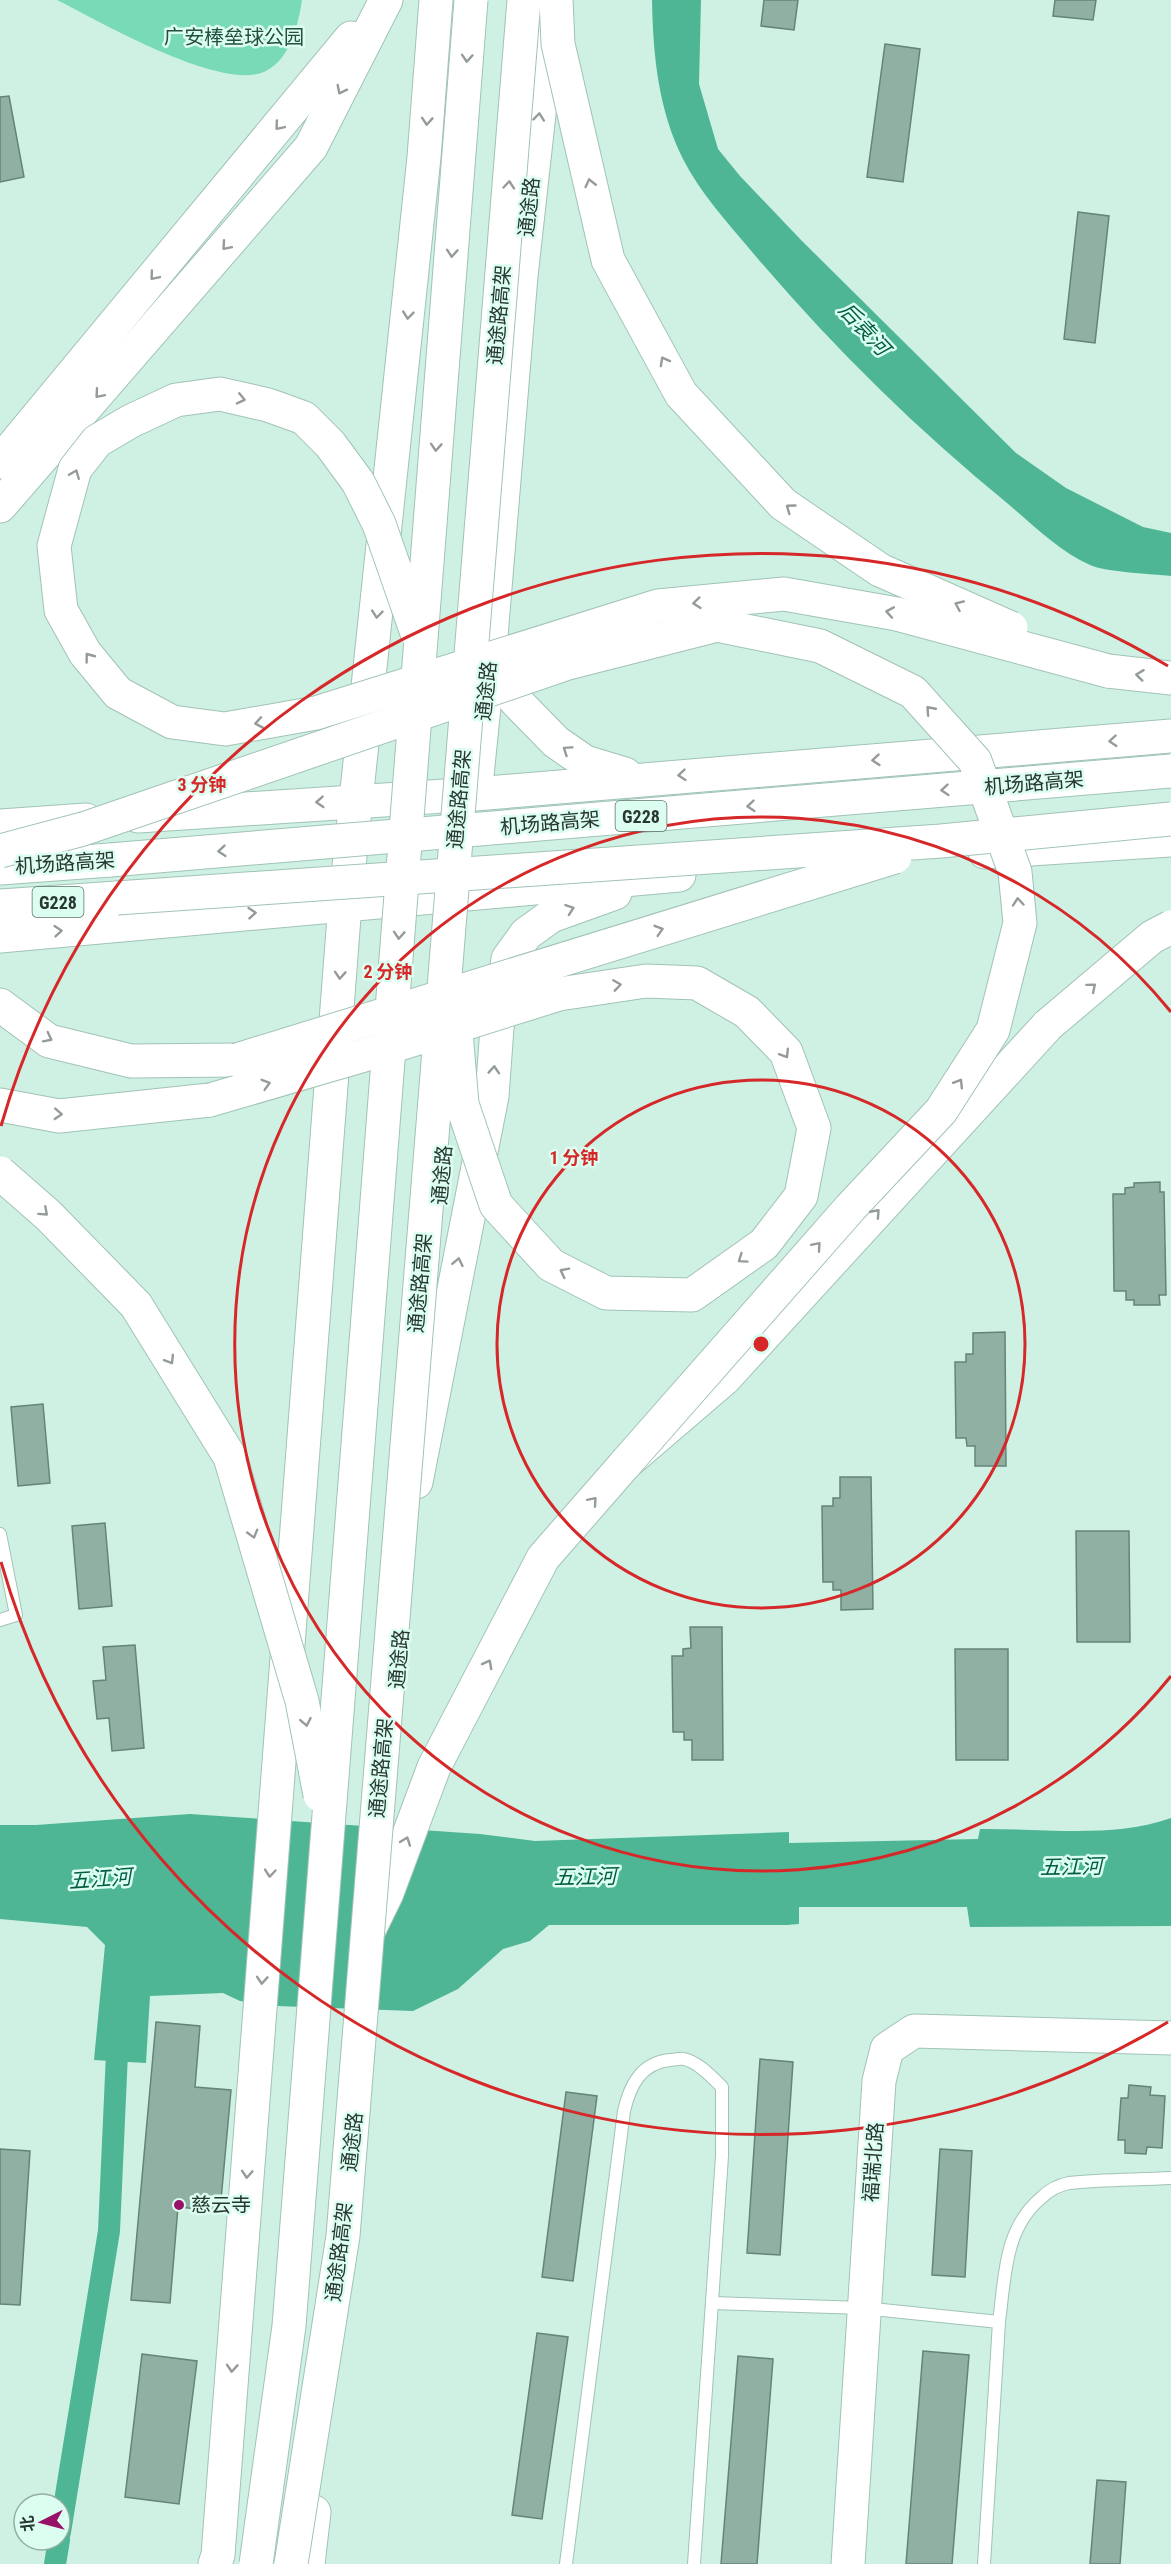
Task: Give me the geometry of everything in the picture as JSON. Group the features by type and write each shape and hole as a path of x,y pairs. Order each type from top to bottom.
{"main road":[{"path":"0,462 385,0"},
{"path":"0,507 311,147 385,0"},
{"path":"215,2564 218,2555 345,904 424,157 436,0"},
{"path":"256,2564 289,2326 471,0"},
{"name":"通途路高架","path":"291,2564 343,2236 372,1925 448,938 524,0"},
{"path":"554,0 558,44 608,260 681,394 783,504 880,570 1108,671"},
{"name":"通途路","path":"308,2564 383,1827 415,1484 521,276 554,0"},
{"path":"421,645 379,524 358,482 330,444 304,418 268,405 220,394 176,400 131,421 97,441 75,470 54,546 61,610 85,653 118,693 172,722 225,729 316,713 658,606 784,594 897,614 1108,671 1171,678"},
{"path":"0,851 83,829 568,663 717,625 820,646 913,692 975,761 1015,872 1020,923 993,1030 941,1111 851,1207 543,1558 434,1767 387,1893 372,1925"},
{"path":"490,648 515,700 556,742 585,762 641,778"},
{"path":"0,826 357,800 475,794 641,778 1171,736"},
{"name":"机场路高架","path":"0,868 1171,771"},
{"name":"机场路高架","path":"0,906 941,841 1171,819"},
{"path":"0,936 662,876 1171,840"},
{"path":"0,1005 49,1041 130,1061 237,1060 803,886 941,841"},
{"path":"415,1484 492,1096 497,1028 508,959 526,934 551,915 662,876"},
{"path":"626,1463 724,1379 1047,1025 1152,936 1171,927"},
{"path":"0,1105 59,1116 210,1100 362,1056 427,1035 449,1029 460,1025 559,994 646,981 697,983 747,1012 786,1052 814,1128 801,1196 764,1244 692,1295 606,1293 551,1265 496,1204 462,1104 458,1057 457,1045 456,1033 455,1021 454,1009 448,938"},
{"path":"0,1173 48,1215 136,1305 230,1457 302,1701 328,1835"},
{"name":"福瑞北路","path":"848,2564 879,2081 887,2049 914,2031 1171,2038"}],"lane":[{"path":"0,1534 16,1615 0,1620"},
{"path":"566,2564 628,2090 642,2071 660,2061 684,2059 707,2073 722,2086 722,2156 694,2564"},
{"path":"984,2564 999,2322 1005,2264 1018,2224 1032,2205 1048,2192 1067,2183 1171,2178"},
{"path":"712,2303 863,2308 999,2322"}],"green space":[{"name":"广安棒垒球公园","path":"57,0 302,0 292,40 282,58 266,71 246,75 221,72 161,52"}],"water":[{"name":"后袁河","path":"652,0 701,0 699,84 718,149 740,176 802,241 1016,453 1066,488 1143,527 1171,533 1171,576 1097,567 1057,545 907,415 874,384 782,287 715,207 683,159 668,121 658,81"},
{"name":"五江河","path":"190,1814 480,1834 535,1841 789,1832 789,1843 978,1839 980,1829 1101,1830 1149,1824 1171,1818 1171,1926 970,1927 967,1907 799,1907 799,1924 787,1925 549,1925 530,1941 503,1949 458,1989 413,2011 277,2006 240,2001 223,1993 150,1996 146,2063 94,2060 105,1945 87,1927 0,1919 0,1825 36,1825"}],"building":[{"path":"764,0 798,0 794,30 761,26"},
{"path":"1055,0 1096,0 1093,20 1053,16"},
{"path":"885,44 920,49 903,182 867,177"},
{"path":"9,96 24,177 0,182 0,97"},
{"path":"1078,212 1109,216 1095,343 1064,339"},
{"path":"1160,1182 1160,1192 1164,1192 1166,1295 1159,1295 1160,1305 1134,1305 1134,1300 1126,1300 1126,1291 1114,1291 1113,1194 1125,1194 1125,1188 1134,1187 1134,1183"},
{"path":"1005,1332 1006,1466 975,1466 975,1446 967,1446 966,1438 956,1438 955,1362 966,1362 966,1354 973,1354 973,1333"},
{"path":"43,1404 50,1483 18,1486 11,1407"},
{"path":"840,1477 871,1477 873,1609 841,1610 841,1590 833,1590 833,1582 823,1582 822,1506 833,1506 833,1498 840,1498"},
{"path":"105,1523 112,1606 79,1609 72,1526"},
{"path":"1076,1531 1129,1531 1130,1642 1077,1642"},
{"path":"690,1627 722,1627 723,1760 692,1760 692,1740 684,1740 684,1732 673,1732 672,1656 683,1656 683,1649 691,1648"},
{"path":"135,1645 144,1748 112,1751 109,1718 97,1719 93,1681 106,1680 103,1647"},
{"path":"955,1649 1008,1649 1008,1760 956,1760"},
{"path":"156,2022 200,2026 195,2087 231,2090 220,2211 178,2207 170,2303 131,2300"},
{"path":"760,2059 793,2062 780,2255 747,2253"},
{"path":"1129,2085 1151,2087 1150,2095 1165,2096 1162,2148 1147,2147 1146,2154 1125,2153 1125,2140 1118,2140 1121,2098 1128,2098"},
{"path":"566,2092 597,2096 573,2281 542,2277"},
{"path":"0,2149 30,2151 20,2305 0,2304"},
{"path":"940,2149 972,2151 965,2277 932,2275"},
{"path":"537,2333 568,2337 542,2519 512,2515"},
{"path":"923,2351 969,2355 952,2564 906,2564"},
{"path":"142,2354 197,2361 179,2504 125,2497"},
{"path":"738,2356 773,2359 757,2564 721,2564"},
{"path":"1097,2480 1126,2482 1120,2564 1090,2564"}],"waterway":[{"path":"67,2492 109,2231 118,2031"},
{"path":"55,2564 57,2552"}],"place":[{"name":"慈云寺","path":"179,2205"}]}
